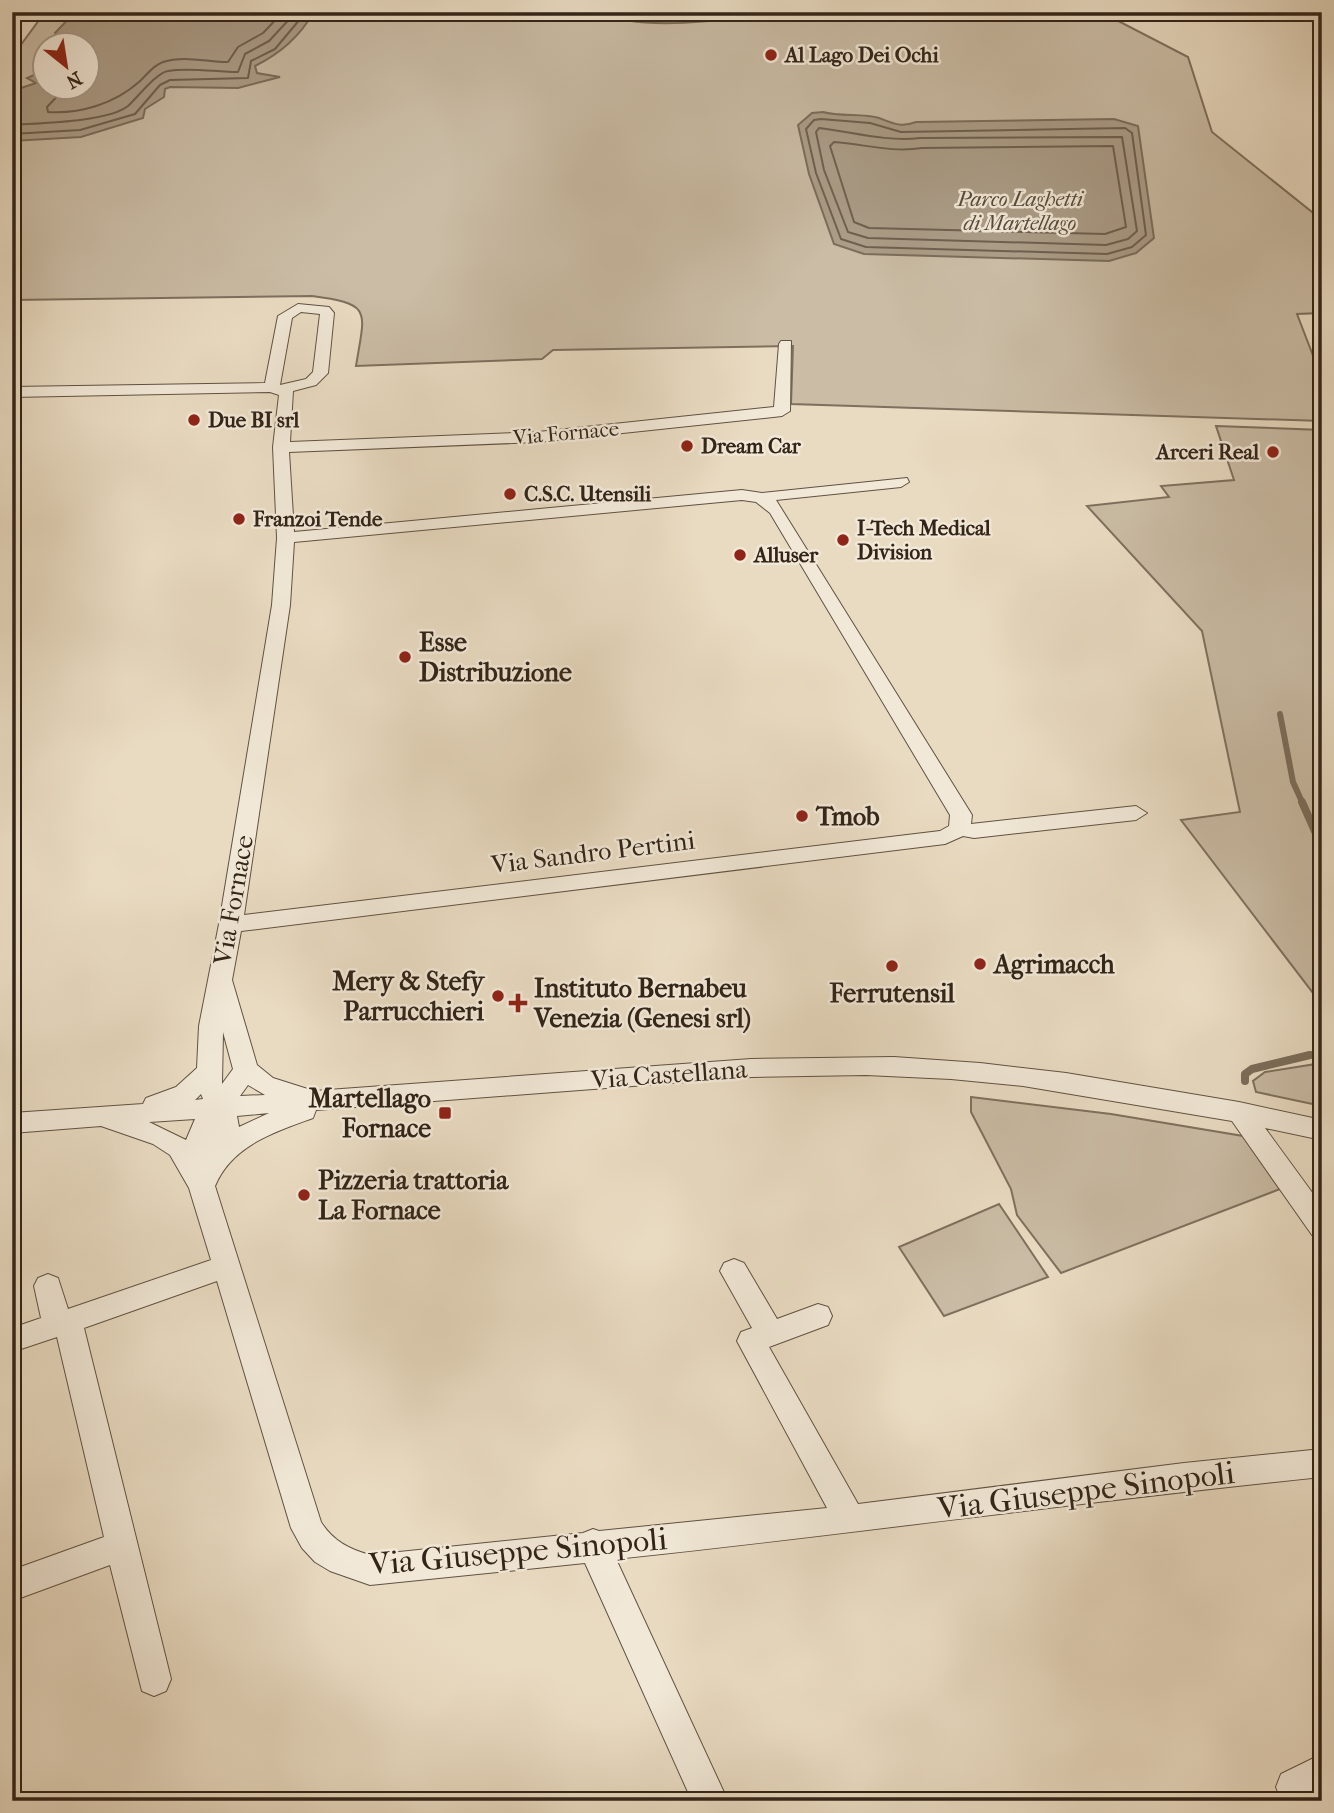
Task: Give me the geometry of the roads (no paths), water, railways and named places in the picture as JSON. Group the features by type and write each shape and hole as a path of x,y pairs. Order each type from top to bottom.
{"street":[{"name":"Via Fornace","path":"12,392 277,388 310,382 320,373 327,313 324,310 298,308 285,316 277,388"},
{"name":"Via Fornace","path":"281,447 538,437 782,411 786,344"},
{"name":"Via Fornace","path":"220,1108 208,1073 211,1026 231,923 281,605 286,538 281,447 287,393 277,388"},
{"path":"763,499 772,495 901,481"},
{"path":"286,538 741,495 763,499 777,511 961,815 960,829"},
{"name":"Via Sandro Pertini","path":"231,923 932,839 945,837 960,829 974,831 1136,813"},
{"name":"Via Fornace","path":"220,977 246,1070"},
{"name":"Via Castellana","path":"12,1123 352,1100 738,1069 838,1066 978,1072 1109,1089 1322,1130"},
{"path":"246,1070 265,1085 280,1090 352,1100 306,1111 262,1126 223,1149 205,1174 196,1175 198,1136 246,1070"},
{"path":"104,1117 173,1100 185,1094 208,1073"},
{"path":"220,1108 227,1123 223,1149"},
{"path":"1239,1112 1322,1227"},
{"name":"Via Giuseppe Sinopoli","path":"104,1117 162,1137 179,1148 196,1175 228,1266 307,1528 317,1545 340,1563 370,1570 593,1544 850,1520 1184,1477 1322,1463"},
{"path":"12,1340 228,1266"},
{"path":"734,1271 771,1333"},
{"path":"48,1286 63,1322 154,1679"},
{"path":"818,1316 751,1341 850,1520"},
{"path":"593,1544 710,1801"},
{"path":"12,1586 121,1546"}],"water":[{"path":"75,12 314,12 289,44 255,66 257,73 280,77 238,88 170,87 165,89 164,97 145,109 143,118 81,137 12,141 12,91 32,84 32,102 102,102 102,32 56,32"},
{"path":"607,12 767,12 732,19 660,23 638,22"},
{"path":"812,113 873,117 901,125 916,122 1114,119 1138,126 1154,238 1136,253 1109,261 864,254 834,244 809,174 798,125"}],"waterway":[{"path":"1280,714 1293,782 1303,804"},
{"path":"1302,802 1322,847"},
{"path":"1245,1081 1245,1074 1252,1069 1310,1055"}],"place":[{"name":"Al Lago Dei Ochi","path":"771,55"},
{"name":"Due BI srl","path":"194,420"},
{"name":"Dream Car","path":"687,446"},
{"name":"Arceri Real","path":"1273,452"},
{"name":"C.S.C. Utensili","path":"510,494"},
{"name":"Franzoi Tende","path":"239,519"},
{"name":"I-Tech Medical Division","path":"843,540"},
{"name":"Alluser","path":"740,555"},
{"name":"Esse Distribuzione","path":"405,657"},
{"name":"Tmob","path":"802,816"},
{"name":"Agrimacch","path":"980,964"},
{"name":"Ferrutensil","path":"892,966"},
{"name":"Mery & Stefy Parrucchieri","path":"498,996"},
{"name":"Instituto Bernabeu Venezia (Genesi srl)","path":"518,1003"},
{"name":"Martellago Fornace","path":"445,1113"},
{"name":"Pizzeria trattoria La Fornace","path":"304,1195"}],"park label":[{"name":"Parco Laghetti di Martellago","path":"1020,211"}]}
